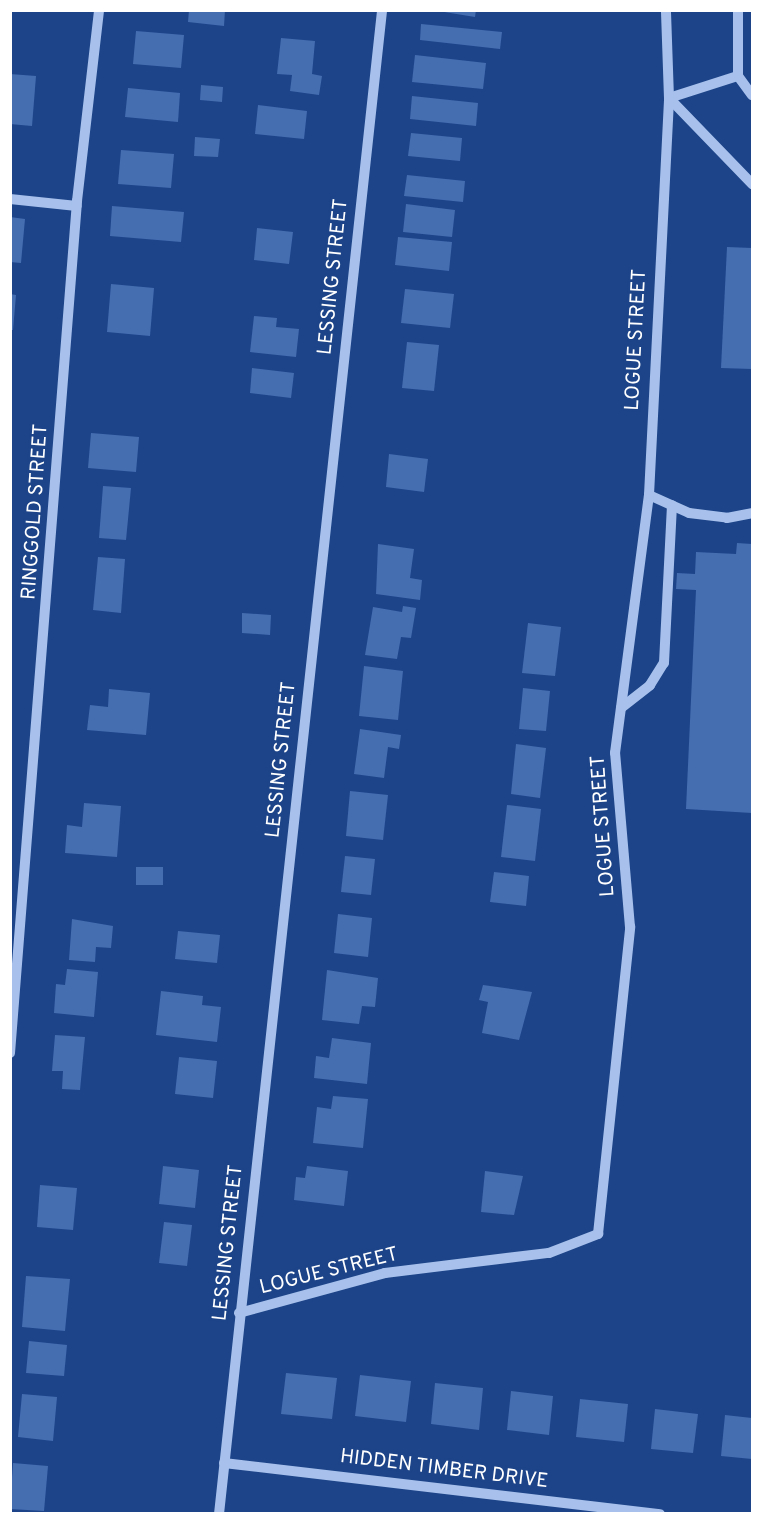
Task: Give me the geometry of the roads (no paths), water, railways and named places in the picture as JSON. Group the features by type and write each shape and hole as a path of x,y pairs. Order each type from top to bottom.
{"street":[{"name":"RINGGOLD STREET","path":"10,1053 77,206 99,10"},
{"name":"LESSING STREET","path":"219,1514 382,10"},
{"name":"LOGUE STREET","path":"239,1313 385,1273 549,1253 598,1234 630,927 615,753 649,495 669,98 666,10"},
{"path":"738,10 738,76 753,95"},
{"path":"738,76 669,98 753,184"},
{"path":"10,199 77,206"},
{"path":"649,495 672,505 728,518 753,513"},
{"path":"621,708 650,685 664,663 672,505"},
{"name":"HIDDEN TIMBER DRIVE","path":"224,1463 660,1514"}]}
